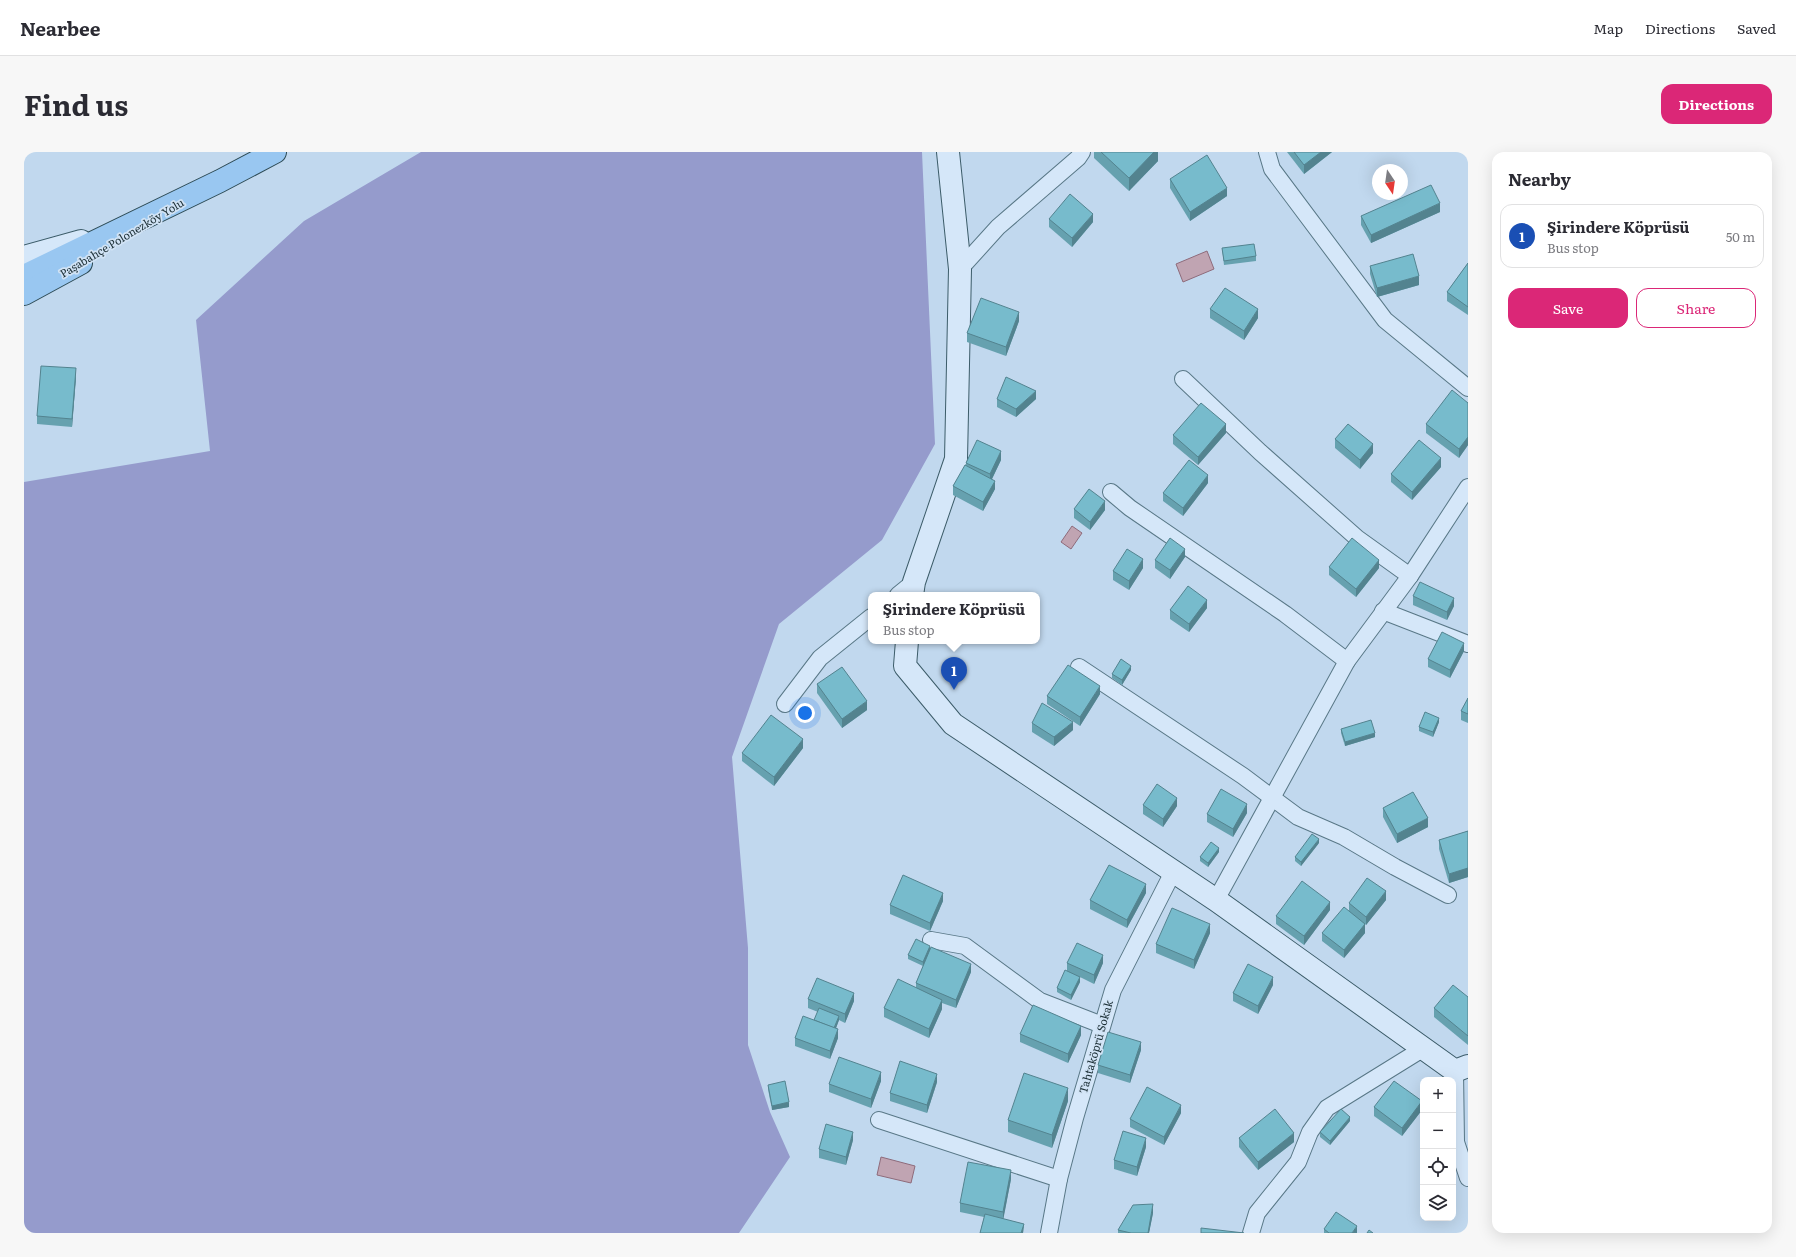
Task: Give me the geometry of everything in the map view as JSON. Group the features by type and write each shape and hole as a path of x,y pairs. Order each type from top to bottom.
{"main road":[{"name":"Paşabahçe Polonezköy Yolu","path":"24,276 220,181 275,152"},
{"name":"Paşabahçe Polonezköy Yolu","path":"24,294 47,283 220,181"}],"street":[{"path":"908,591 956,459 960,269 948,152"},
{"path":"960,269 998,228 1072,163 1082,152"},
{"path":"1267,152 1272,169 1385,320 1468,388"},
{"path":"24,257 47,252 122,228"},
{"path":"1183,379 1260,452 1357,538 1410,576"},
{"path":"1216,900 1347,661 1410,576 1468,487"},
{"path":"1111,492 1136,512 1285,614 1347,661"},
{"path":"1383,611 1468,644"},
{"path":"785,704 820,658 868,619"},
{"path":"907,644 905,666 953,724 1216,900 1424,1048 1462,1068 1456,1142 1468,1178"},
{"path":"1078,666 1243,776 1298,817 1344,837 1395,867 1448,895"},
{"name":"Tahtaköprü Sokak","path":"1049,1233 1059,1179 1075,1118 1113,990 1173,872"},
{"path":"931,940 965,946 1040,1001 1102,1025"},
{"path":"1251,1233 1257,1213 1298,1162 1310,1132 1327,1108 1424,1048"},
{"path":"879,1120 1059,1179"}],"shaded area":[{"path":"421,152 922,152 935,444 882,540 779,624 732,757 748,948 748,1045 770,1112 790,1157 739,1233 24,1233 24,482 210,451 196,320 304,221"},
{"path":"1207,251 1214,269 1183,282 1176,264"},
{"path":"1072,526 1082,533 1071,549 1061,542"},
{"path":"881,1157 915,1166 911,1183 877,1175"}],"building":[{"path":"1101,152 1154,152 1129,178"},
{"path":"1294,152 1321,152 1304,165"},
{"path":"1207,155 1227,188 1190,212 1170,179"},
{"path":"1431,185 1440,203 1371,235 1361,216 1397,200 1408,200 1408,195"},
{"path":"1070,194 1093,214 1072,238 1049,219"},
{"path":"1254,244 1256,256 1224,261 1222,248"},
{"path":"1413,254 1419,276 1377,288 1370,266"},
{"path":"1468,263 1468,307 1447,292"},
{"path":"1225,288 1258,309 1244,331 1210,309"},
{"path":"981,298 1019,312 1006,347 967,333"},
{"path":"41,366 76,368 72,419 37,416"},
{"path":"1006,377 1036,391 1016,409 997,399"},
{"path":"1452,390 1468,403 1468,437 1459,449 1426,424"},
{"path":"1201,403 1226,424 1198,457 1173,435"},
{"path":"1348,424 1373,444 1360,460 1335,439"},
{"path":"977,440 1001,451 990,474 966,463"},
{"path":"1419,440 1441,458 1412,492 1391,474"},
{"path":"1189,460 1208,475 1183,508 1163,493"},
{"path":"965,465 995,481 983,502 953,486"},
{"path":"1089,489 1105,501 1090,522 1074,509"},
{"path":"1170,538 1185,549 1170,570 1155,560"},
{"path":"1352,538 1379,560 1356,589 1329,567"},
{"path":"1127,549 1143,559 1129,581 1113,571"},
{"path":"1420,582 1454,598 1447,612 1413,596"},
{"path":"1188,586 1207,600 1189,624 1170,610"},
{"path":"1442,632 1464,643 1450,670 1428,659"},
{"path":"1121,659 1131,666 1122,680 1112,674"},
{"path":"1068,665 1100,686 1080,717 1047,696"},
{"path":"842,667 867,701 842,719 817,684"},
{"path":"1468,698 1468,714 1461,711"},
{"path":"1042,703 1073,722 1054,737 1032,723"},
{"path":"1425,712 1439,718 1433,732 1419,727"},
{"path":"771,715 803,739 774,777 742,753"},
{"path":"1371,720 1375,733 1345,742 1341,729"},
{"path":"1157,784 1177,798 1163,819 1143,805"},
{"path":"1221,789 1247,804 1233,829 1207,814"},
{"path":"1413,792 1428,818 1397,834 1383,808"},
{"path":"1468,831 1468,868 1449,874 1439,840"},
{"path":"1312,834 1319,839 1301,862 1295,857"},
{"path":"1211,842 1219,848 1208,863 1200,857"},
{"path":"1109,865 1146,884 1127,920 1090,900"},
{"path":"903,875 943,893 930,923 890,905"},
{"path":"1367,878 1386,891 1366,917 1349,903"},
{"path":"1302,881 1330,902 1304,936 1276,916"},
{"path":"1344,907 1365,924 1344,950 1322,933"},
{"path":"1172,908 1210,924 1194,960 1156,944"},
{"path":"916,939 930,946 923,962 908,955"},
{"path":"1077,943 1103,955 1094,975 1067,963"},
{"path":"931,947 971,964 956,1000 916,983"},
{"path":"1248,964 1273,977 1258,1006 1233,993"},
{"path":"1065,970 1080,977 1071,995 1057,988"},
{"path":"817,978 854,993 845,1014 808,999"},
{"path":"898,979 942,1000 929,1029 884,1008"},
{"path":"1453,985 1468,997 1468,1036 1434,1008"},
{"path":"1033,1005 1081,1026 1068,1054 1020,1034"},
{"path":"819,1008 839,1016 834,1028 814,1020"},
{"path":"803,1016 838,1029 830,1051 795,1038"},
{"path":"1108,1032 1141,1042 1130,1075 1098,1065"},
{"path":"839,1057 881,1072 871,1099 829,1084"},
{"path":"900,1061 937,1074 927,1105 890,1093"},
{"path":"1024,1073 1068,1088 1052,1135 1008,1120"},
{"path":"785,1081 789,1102 772,1106 768,1085"},
{"path":"1394,1081 1420,1100 1420,1104 1402,1128 1374,1107"},
{"path":"1147,1087 1181,1105 1164,1137 1130,1119"},
{"path":"1275,1109 1294,1133 1258,1162 1239,1138"},
{"path":"1341,1109 1350,1117 1330,1141 1320,1132"},
{"path":"826,1124 853,1132 846,1157 819,1149"},
{"path":"1123,1131 1146,1138 1137,1167 1114,1160"},
{"path":"968,1162 1011,1170 1003,1212 960,1203"},
{"path":"1153,1204 1148,1233 1131,1233 1118,1230 1133,1205"},
{"path":"1336,1212 1357,1226 1352,1233 1329,1233 1324,1229"},
{"path":"985,1214 1024,1224 1021,1233 980,1233"},
{"path":"1201,1228 1244,1233 1201,1233"}],"place":[{"name":"Şirindere Köprüsü","path":"954,690"}]}
